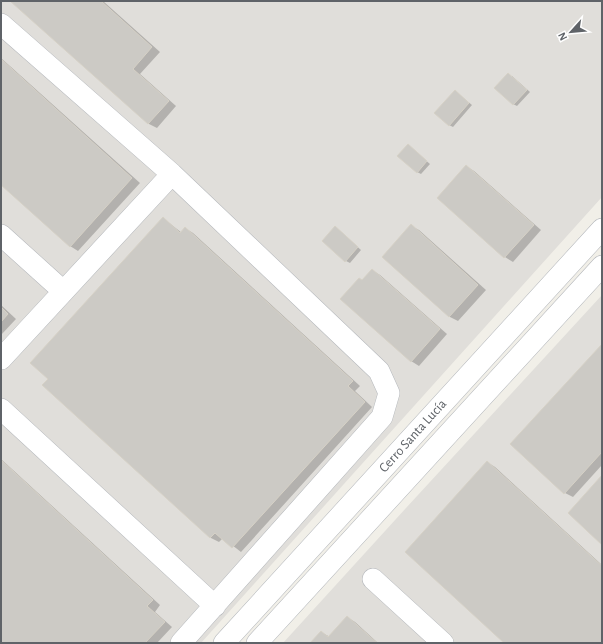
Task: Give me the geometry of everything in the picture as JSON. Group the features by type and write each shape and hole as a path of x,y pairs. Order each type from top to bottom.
{"street":[{"path":"1,24 172,174 379,370 389,393 382,418 181,643"},
{"path":"1,359 172,174"},
{"name":"Cerro Santa Lucía","path":"224,643 602,229"},
{"path":"1,235 63,291"},
{"name":"Cerro Santa Lucía","path":"257,643 602,266"},
{"path":"1,409 215,606"},
{"path":"373,579 442,643"}],"shaded area":[{"path":"1,1 602,2 602,197 201,643 1,643"},
{"path":"602,295 602,643 283,643 406,508"}],"building":[{"path":"10,1 101,1 152,47 133,69 169,101 148,124"},
{"path":"1,59 132,178 70,247 1,185"},
{"path":"508,73 527,90 513,105 494,88"},
{"path":"455,90 469,103 449,126 434,113"},
{"path":"408,144 427,161 417,173 397,156"},
{"path":"466,165 534,225 504,258 437,198"},
{"path":"163,217 180,233 185,227 353,381 348,386 365,402 232,548 215,533 210,538 42,385 48,379 30,363"},
{"path":"411,224 478,285 449,317 382,257"},
{"path":"335,226 358,247 345,262 322,241"},
{"path":"372,269 440,329 411,362 340,299 359,278 362,280"},
{"path":"1,307 8,314 1,322"},
{"path":"602,344 602,452 564,494 510,444"},
{"path":"1,460 153,600 147,606 165,622 145,643 1,643"},
{"path":"487,461 602,566 602,643 504,643 405,552"},
{"path":"602,475 602,545 568,513"},
{"path":"347,616 377,643 310,643 321,631 328,637"}]}
